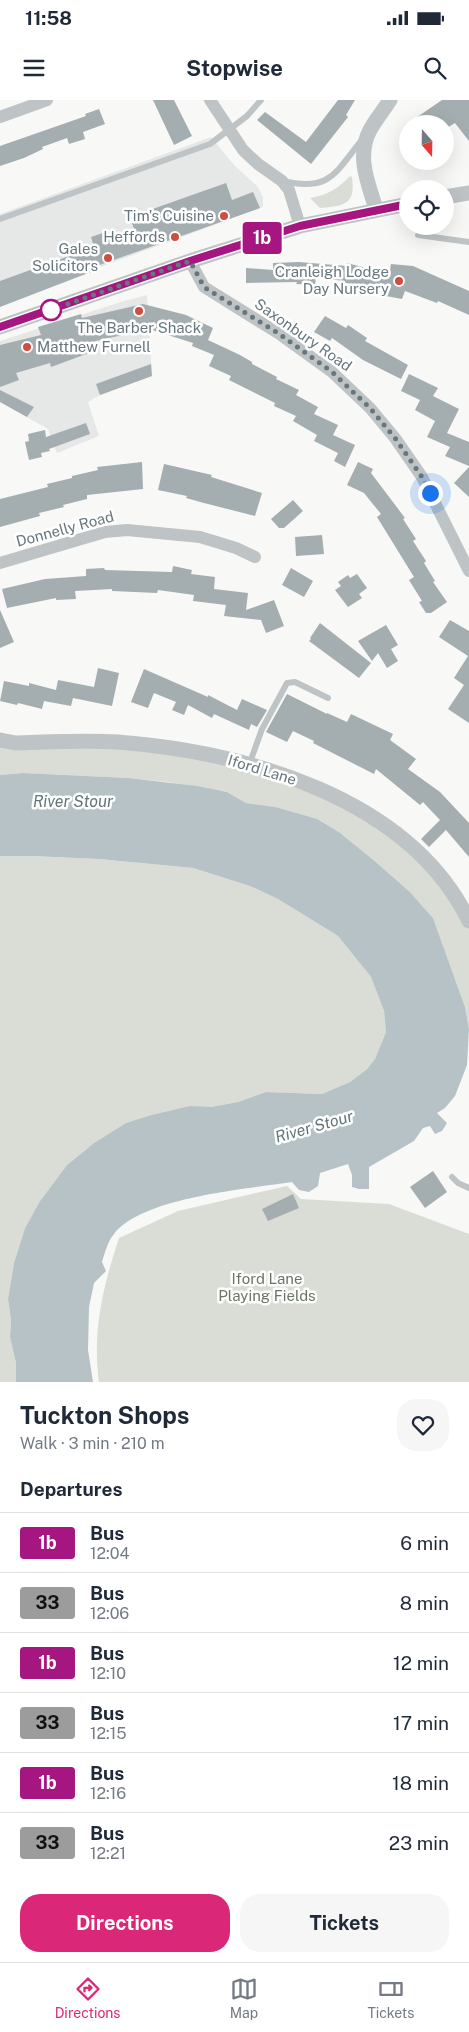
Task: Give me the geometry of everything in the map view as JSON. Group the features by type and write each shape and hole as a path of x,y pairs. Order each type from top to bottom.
{"street":[{"path":"0,117 47,100"},
{"path":"210,100 243,150 258,164 282,181 290,190 300,226"},
{"path":"376,209 363,164 364,146 370,130 390,100"},
{"path":"454,196 469,193"},
{"path":"0,327 190,261 300,226 399,205"},
{"name":"Saxonbury Road","path":"190,261 204,287 278,333 332,372 370,408 395,438 422,477 469,571"},
{"name":"Donnelly Road","path":"0,563 105,532 126,530 200,537 236,548 255,557"},
{"name":"Iford Lane","path":"0,740 16,742 116,742 161,746 212,755 288,776 339,798 382,824 420,854 444,880 469,921"}],"lane":[{"path":"0,219 210,144 247,116 261,100"},
{"path":"282,181 307,184 322,182 334,174 346,162 370,130"},
{"path":"418,235 469,242"},
{"path":"250,765 262,729 287,683 295,682 328,698"},
{"path":"452,1177 458,1183 469,1188"}],"shaded area":[{"path":"211,137 234,165 258,187 263,197 263,207 0,304 0,214"},
{"path":"147,295 152,376 100,395 88,402 99,436 57,453 48,429 0,402 0,341"}],"green space":[{"path":"350,176 352,177 352,193 350,199 342,205 320,208 310,198 332,191"},
{"path":"0,740 170,747 339,798 420,854 469,921 469,1029 465,1007 433,918 410,892 378,864 275,807 246,803 227,792 168,782 129,778 23,773 0,775"},
{"path":"0,856 99,859 193,868 250,886 278,899 338,936 371,977 384,1011 386,1032 375,1059 367,1069 350,1082 322,1094 266,1092 238,1102 211,1107 190,1107 126,1123 94,1143 67,1165 40,1201 25,1228 14,1263 8,1299 11,1320 10,1337 16,1363 16,1382 0,1382"},
{"name":"Iford Lane Playing Fields","path":"287,1186 301,1199 389,1204 469,1234 469,1382 99,1382 97,1344 100,1309 119,1238 178,1211"}],"water":[{"name":"River Stour","path":"23,773 129,778 197,786 227,792 246,803 275,807 317,819 340,833 378,864 410,892 433,918 465,1007 469,1029 467,1065 455,1096 445,1108 437,1113 447,1123 442,1131 435,1134 430,1126 423,1128 414,1141 369,1167 369,1189 352,1187 352,1175 348,1164 320,1173 318,1186 309,1192 299,1190 292,1182 197,1197 147,1211 128,1221 114,1234 108,1243 102,1262 106,1271 94,1283 89,1307 88,1350 93,1382 16,1382 16,1363 10,1337 11,1320 8,1299 14,1263 25,1228 40,1201 67,1165 94,1143 126,1123 152,1115 190,1106 211,1107 238,1102 266,1092 322,1094 350,1082 367,1069 375,1059 386,1032 384,1011 371,977 338,936 278,899 250,886 193,868 99,859 0,856 0,775"}],"building":[{"path":"153,100 174,100 192,136 174,145"},
{"path":"338,100 355,100 346,115 348,117 311,164 257,120 265,112 306,142"},
{"path":"442,100 469,100 469,141 454,124 454,115 420,115"},
{"path":"99,109 105,124 83,132 85,139 69,144 67,138 42,147 43,149 24,158 0,166 0,146 86,116 85,114"},
{"path":"226,183 232,200 253,192 260,208 94,267 96,270 0,307 0,281 94,247 91,237 106,232 108,237 134,229 130,217"},
{"path":"299,262 347,266 347,263 362,267 390,270 391,264 413,266 469,291 469,315 438,301 437,303 405,291 402,299 386,296 387,288 345,283 345,281 316,278 315,285 296,284 297,282 246,283 246,268 273,270 273,263"},
{"path":"143,304 186,315 213,328 208,340 240,355 252,362 252,364 277,377 276,379 299,390 296,395 318,407 314,414 338,425 333,435 355,445 345,467 334,461 338,453 314,441 317,435 293,421 296,416 274,406 275,403 229,380 231,376 209,366 214,355 192,346 193,343 149,329 87,343 89,353 51,367 50,363 16,373 19,380 0,387 0,345 41,335 38,327 81,314 82,318"},
{"path":"325,316 346,328 348,325 367,338 365,341 408,365 401,379 363,360 332,338 330,341 314,332"},
{"path":"151,364 152,376 100,395 96,384"},
{"path":"409,374 438,388 433,396 459,409 447,433 469,442 469,466 445,456 450,447 427,437 435,421 415,410 420,400 401,391"},
{"path":"0,390 34,407 27,417 0,402"},
{"path":"86,423 90,434 49,449 50,451 41,453 42,457 29,460 25,442 29,441 28,434 45,430 46,437"},
{"path":"142,462 143,489 87,495 87,499 39,513 40,516 0,527 0,499 48,487 47,484 98,470 97,467"},
{"path":"358,462 373,469 371,473 405,518 403,519 416,539 413,541 426,561 424,563 435,581 433,582 447,602 431,613 426,613 419,602 422,601 409,580 414,577 377,517 381,514 364,493 347,485"},
{"path":"164,464 212,475 211,477 262,493 255,516 186,498 187,496 158,490"},
{"path":"469,467 469,497 454,483"},
{"path":"293,500 303,511 284,528 279,528 271,519"},
{"path":"322,535 324,554 296,556 295,537"},
{"path":"173,566 192,570 191,574 215,577 214,589 248,593 246,610 274,600 284,626 266,633 261,620 224,616 226,605 193,601 194,595 158,590 157,593 112,591 112,589 75,591 76,599 56,600 56,598 7,608 2,589 45,579 86,576 86,569 104,568 105,570 172,572"},
{"path":"291,568 313,581 304,597 282,585"},
{"path":"357,574 367,588 359,594 362,598 348,607 335,590 341,586 338,582 348,575 350,578"},
{"path":"0,610 14,642 0,648"},
{"path":"450,620 469,631 469,723 448,709 464,685 454,678 468,656 439,637"},
{"path":"320,623 371,663 359,678 309,641"},
{"path":"386,625 398,645 391,649 398,661 387,668 378,653 372,661 358,641"},
{"path":"98,668 119,673 112,706 73,698 71,706 44,701 42,709 0,701 4,681 29,686 29,683 56,690 58,680 94,687"},
{"path":"144,669 208,697 208,695 237,710 242,699 267,710 257,727 251,724 249,730 214,714 212,718 188,705 184,715 172,710 176,702 154,693 148,708 131,702"},
{"path":"287,694 347,722 351,714 393,734 390,740 416,759 408,769 440,792 469,823 469,857 446,830 429,847 421,839 440,820 423,802 420,805 376,769 374,774 293,731 287,742 266,732"},
{"path":"433,1171 447,1192 425,1208 410,1187"},
{"path":"293,1194 299,1208 268,1221 262,1209"}],"bus line":[{"name":"1b","path":"0,327 190,261 300,226 399,205"}],"place":[{"name":"Tim's Cuisine","path":"224,216"},
{"name":"Heffords","path":"175,237"},
{"name":"Gales Solicitors","path":"108,258"},
{"name":"Cranleigh Lodge Day Nursery","path":"399,281"},
{"name":"The Barber Shack","path":"139,311"},
{"name":"Matthew Furnell","path":"27,347"}],"route":[{"path":"51,310 190,261 204,287 278,333 332,372 370,408 395,438 422,477 430,493"}]}
